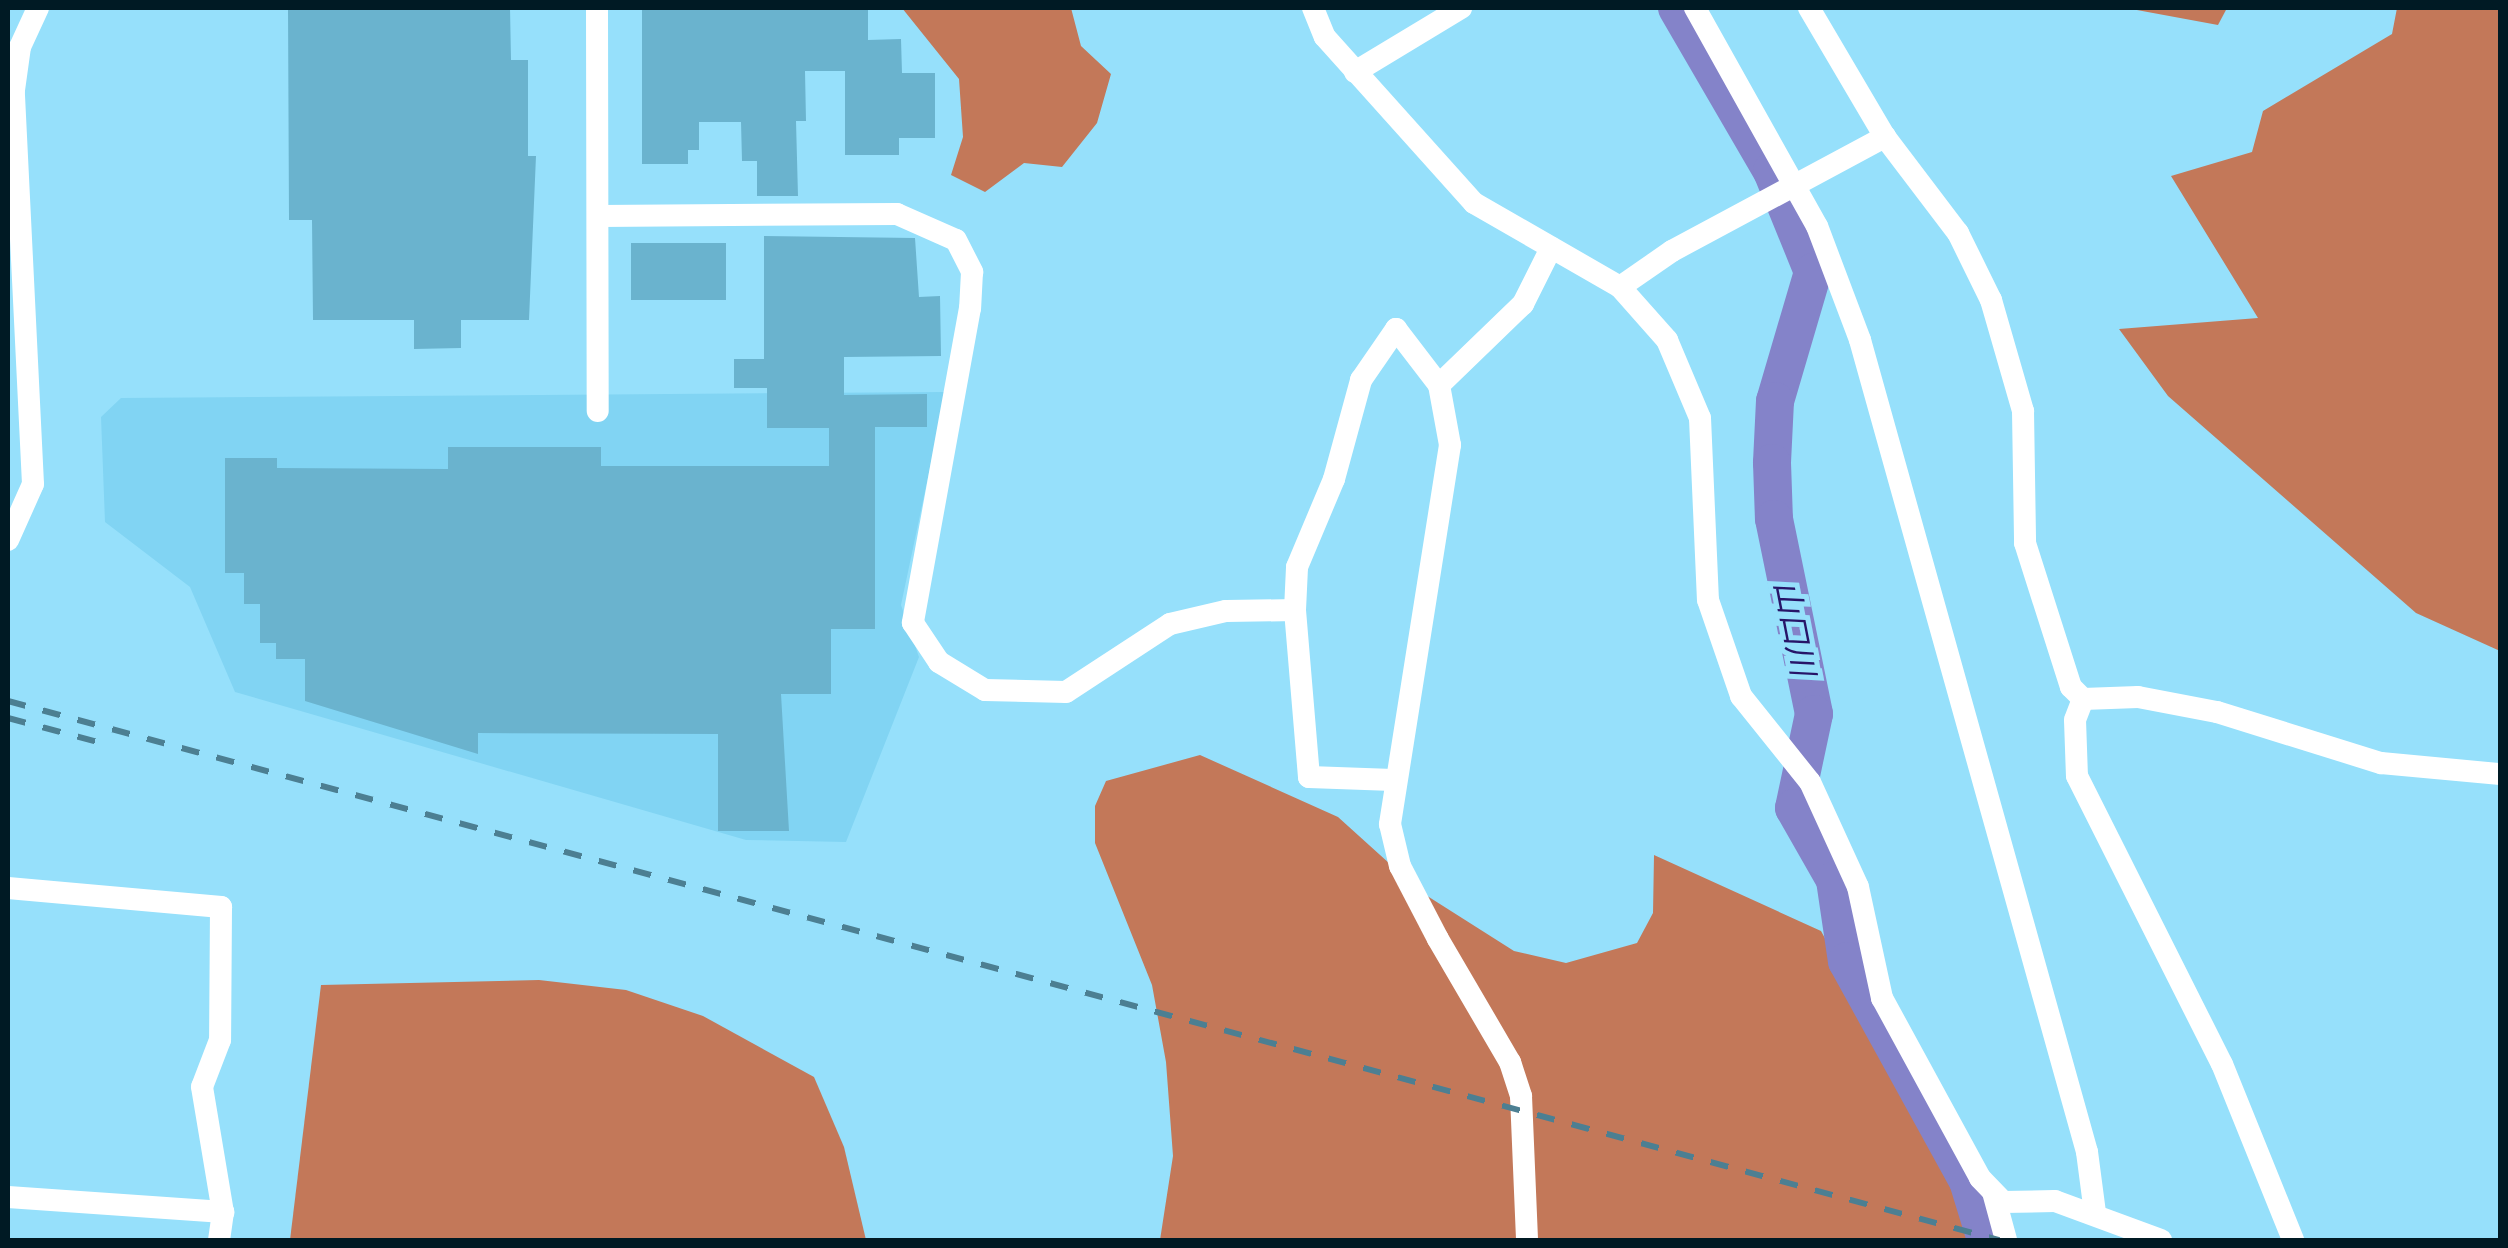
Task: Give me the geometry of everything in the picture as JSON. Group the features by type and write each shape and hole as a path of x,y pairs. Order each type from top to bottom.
{"street":[{"path":"8,540 33,484 14,90 20,47 38,8"},
{"path":"597,8 598,411"},
{"path":"1313,8 1324,37 1474,203 1620,287 1667,340 1700,418 1708,600 1741,696 1810,782 1858,887 1882,998 1980,1178 1990,1184 2003,1202 2055,1201 2160,1240"},
{"path":"1355,72 1461,8"},
{"path":"1695,8 1795,187 1860,340 2087,1152 2095,1213"},
{"path":"1809,8 1885,138 1958,233 1990,300 2023,410 2024,543 2064,671 2083,699"},
{"path":"1620,287 1885,138"},
{"path":"599,216 897,214 930,223 956,240 972,272 913,623 939,662 984,690 1066,692 1170,624 1226,611 1295,610"},
{"path":"1439,385 1524,304 1551,248"},
{"path":"1393,780 1309,777 1295,610 1296,567 1334,479 1360,380 1396,329 1439,385 1450,445 1393,780 1390,824 1400,866 1491,1021 1521,1096 1527,1240"},
{"path":"2083,699 2138,697 2381,763 2500,774"},
{"path":"2083,699 2075,720 2077,776 2222,1064 2292,1240"},
{"path":"8,888 221,907 220,1040 202,1088 223,1212 219,1240"},
{"path":"1990,1184 2006,1240"},
{"path":"8,1197 223,1212"}],"shaded area":[{"path":"902,8 1071,8 1081,46 1111,74 1097,123 1062,167 1024,163 985,192 951,175 963,137 959,79"},
{"path":"2126,8 2227,8 2218,25"},
{"path":"2397,8 2500,8 2500,651 2416,613 2168,396 2119,329 2258,318 2171,176 2252,152 2263,111 2392,34"},
{"path":"946,392 901,605 919,657 846,842 746,840 235,692 190,587 105,522 101,417 121,398"},
{"path":"1200,755 1338,817 1421,892 1514,951 1566,963 1637,943 1653,913 1654,855 1821,931 1989,1240 1160,1240 1173,1156 1166,1062 1152,985 1095,843 1095,806 1106,781"},
{"path":"539,980 626,990 703,1016 814,1077 844,1147 866,1240 290,1240 321,985"}],"building":[{"path":"288,8 510,8 511,60 528,60 528,156 536,156 529,320 461,320 461,348 414,349 414,320 313,320 312,220 289,220"},
{"path":"642,8 868,8 868,40 901,39 902,73 935,73 935,138 899,138 899,155 845,155 845,71 805,71 806,121 796,121 798,196 757,196 757,161 742,161 741,122 699,122 699,150 688,150 688,164 642,164"},
{"path":"764,236 915,238 919,297 940,296 941,356 844,357 844,395 927,394 927,427 875,427 875,629 831,629 831,694 781,694 789,831 718,831 718,734 478,733 478,754 305,701 305,659 276,659 276,643 260,643 260,604 244,604 244,573 225,573 225,458 277,458 277,468 448,469 448,447 601,447 601,466 829,466 829,428 767,428 767,388 734,388 734,359 764,359"},
{"path":"631,243 726,243 726,300 631,300"}],"waterway":[{"name":"山口川","path":"1677,8 1772,171 1813,272 1775,401 1772,463 1774,519 1814,714 1794,808 1835,880 1847,961 1968,1181 1986,1240"}],"railway":[{"path":"8,701 1999,1240"},
{"path":"8,718 109,745"}]}
